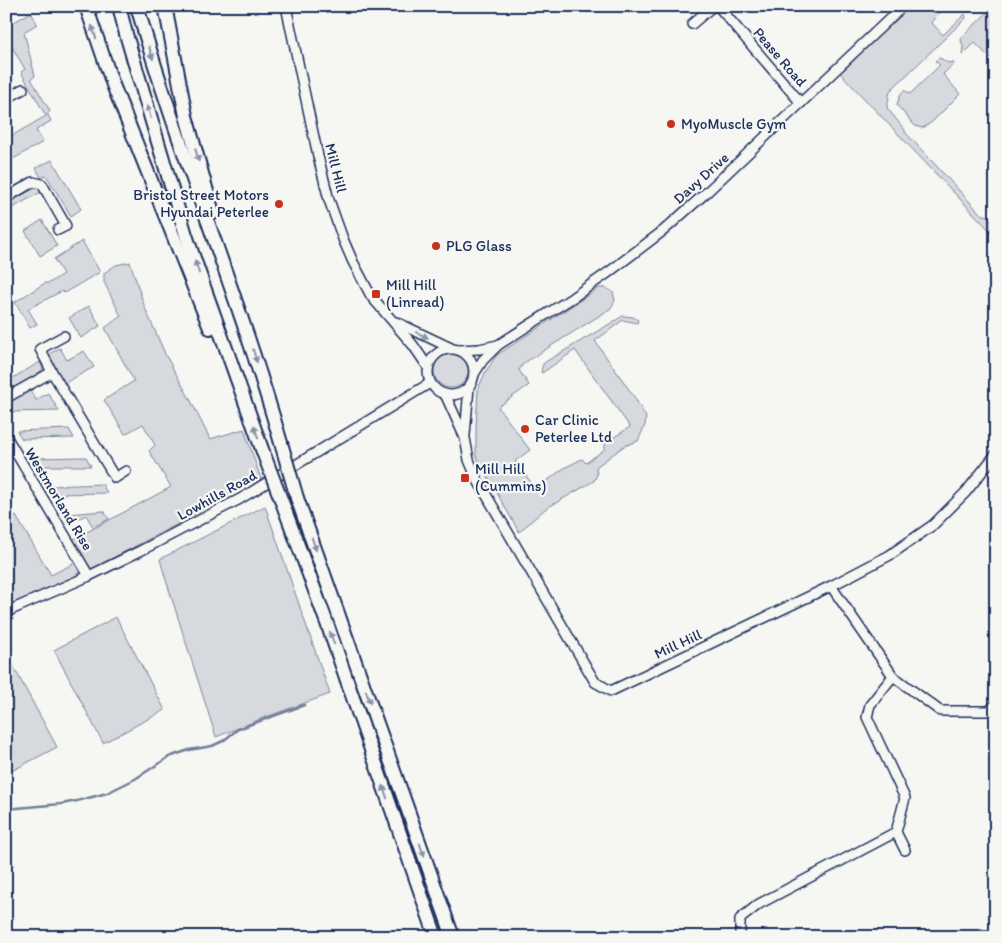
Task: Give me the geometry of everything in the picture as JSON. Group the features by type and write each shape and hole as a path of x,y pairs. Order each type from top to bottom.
{"highway":[{"path":"86,6 116,94 227,372 249,412"},
{"path":"120,6 126,34 179,213 203,284 328,626 436,937"},
{"path":"137,6 169,111 254,353 297,498 453,937"},
{"path":"165,6 186,116 209,200 231,269 238,310"}],"street":[{"name":"Mill Hill","path":"286,6 329,200 347,249 371,296 394,321 428,367"},
{"path":"692,24 713,6"},
{"name":"Pease Road","path":"718,6 801,103"},
{"name":"Davy Drive","path":"474,374 483,360 498,345 572,298 663,231 708,191 903,6"},
{"path":"6,99 23,89"},
{"path":"6,198 33,182 42,184 66,226 58,230"},
{"name":"Mill Hill","path":"394,321 455,349"},
{"path":"64,336 40,349 115,478 126,471"},
{"name":"Davy Drive","path":"455,349 479,349 498,345"},
{"path":"443,349 455,349 466,354 471,360 474,374 469,387 457,394 445,394 435,389 430,382 428,367 436,353 443,349"},
{"path":"6,398 52,372"},
{"name":"Lowhills Road","path":"6,612 89,576 240,499 430,382"},
{"name":"Mill Hill","path":"465,438 469,387"},
{"name":"Mill Hill","path":"445,394 465,438 469,460 477,479 595,682 611,691 831,586 890,555 933,525 966,492 996,454"},
{"name":"Westmorland Rise","path":"6,436 89,576"},
{"path":"831,586 893,676 940,711 989,711 996,704"},
{"path":"893,676 870,705 867,717 905,798 896,832 905,850"},
{"path":"740,937 740,919 760,904 896,832"}],"shaded area":[{"path":"910,6 947,6 931,22 943,35 965,14 966,18 890,91 887,108 905,132 979,212 986,215 996,225 996,237 840,73"},
{"path":"996,6 996,54 990,58 975,43 962,55 962,37"},
{"path":"31,12 37,24 24,32 35,76 31,79 50,111 47,115 51,121 36,130 43,142 6,163 6,139 46,116 21,72 25,69 6,37 6,27"},
{"path":"940,58 948,63 953,62 954,64 943,74 960,94 932,122 922,128 915,126 897,105 900,95 904,90 910,94 940,65 935,61"},
{"path":"52,160 81,209 71,216 46,175 41,178 36,168"},
{"path":"35,188 39,188 41,192 7,211 6,203"},
{"path":"42,220 57,246 40,256 25,231"},
{"path":"82,241 100,272 64,293 62,291 28,309 37,324 30,328 15,302 63,274 54,259"},
{"path":"130,262 145,308 166,356 210,439 244,429 261,479 217,499 191,517 90,570 72,540 171,487 149,451 155,445 143,424 125,434 104,400 134,381 105,328 121,316 104,282 104,273 116,265"},
{"path":"599,288 606,288 613,292 615,301 610,309 524,363 519,370 529,385 498,407 530,450 515,461 536,489 564,468 582,459 586,463 605,449 605,443 630,427 575,350 541,372 543,364 547,361 623,316 633,317 638,320 637,323 623,320 595,341 635,398 646,417 645,425 638,441 624,446 596,467 597,475 594,481 545,509 519,532 476,456 478,389 486,371 497,355"},
{"path":"89,306 100,326 81,338 69,318"},
{"path":"60,348 67,360 84,351 94,367 63,384 47,355"},
{"path":"451,354 458,355 463,359 467,364 467,378 463,383 458,387 451,388 444,387 439,383 435,378 434,371 435,364 439,359 444,355"},
{"path":"40,362 43,369 6,394 6,382"},
{"path":"29,389 36,400 48,393 59,411 7,412 6,402"},
{"path":"69,429 74,438 22,439 17,431"},
{"path":"86,457 91,466 38,466 34,458"},
{"path":"102,484 107,493 55,494 51,486"},
{"path":"265,506 330,694 216,737 160,559"},
{"path":"104,511 109,519 93,527 86,515 72,522 67,514"},
{"path":"16,516 51,575 75,563 79,571 74,579 6,609 6,519"},
{"path":"116,617 165,710 103,743 54,650"},
{"path":"6,653 57,747 6,774"}],"waterway":[{"path":"6,809 61,804 107,793 135,779 169,757 189,750 212,746 223,741 238,729 304,705"}],"place":[{"name":"MyoMuscle Gym","path":"671,124"},
{"name":"Bristol Street Motors Hyundai Peterlee","path":"279,204"},
{"name":"PLG Glass","path":"436,246"},
{"name":"Mill Hill (Linread)","path":"376,294"},
{"name":"Car Clinic Peterlee Ltd","path":"525,429"},
{"name":"Mill Hill (Cummins)","path":"465,478"}]}
